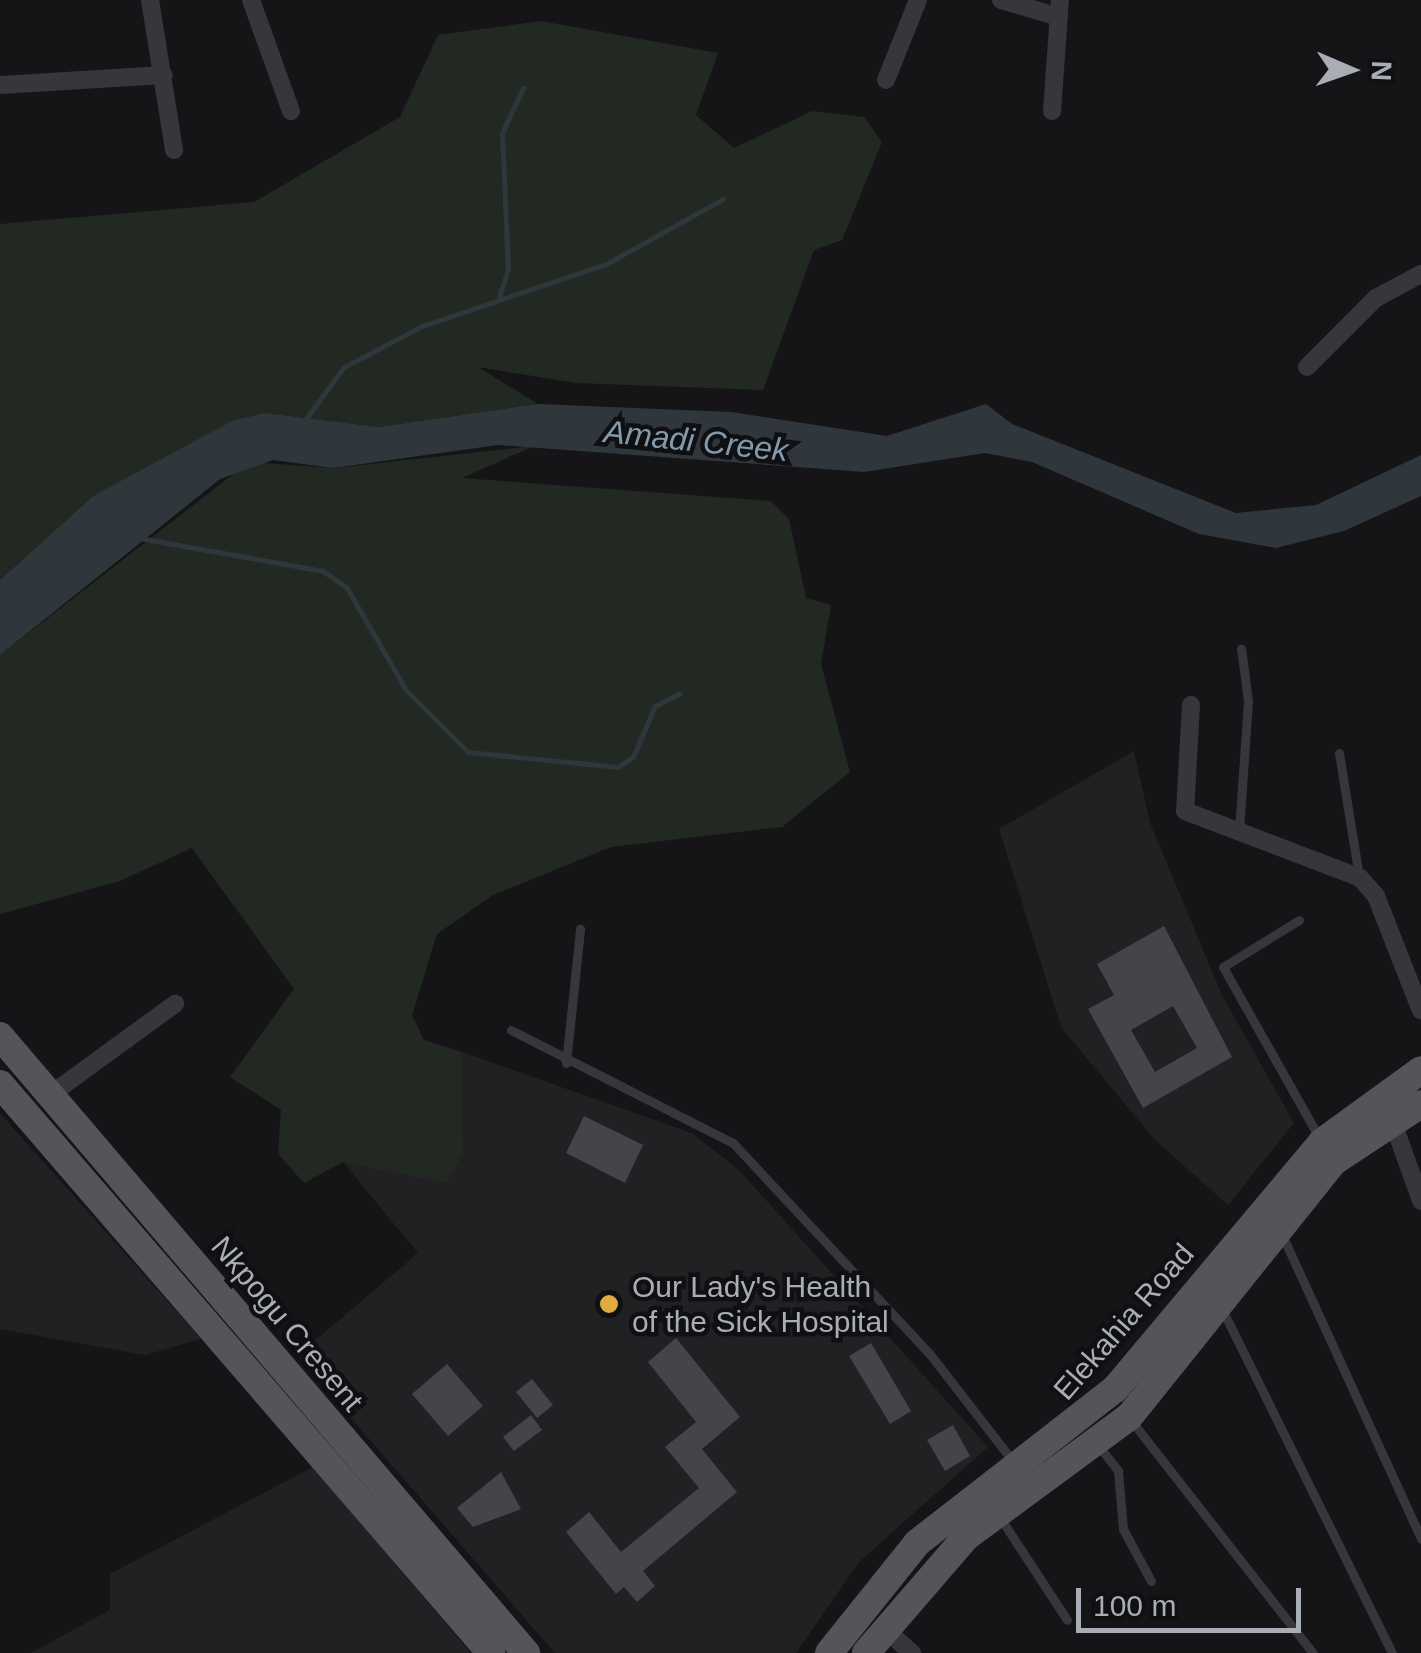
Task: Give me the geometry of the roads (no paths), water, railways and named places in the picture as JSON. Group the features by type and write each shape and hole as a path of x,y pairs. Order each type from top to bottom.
{"main road":[{"name":"Nkpogu Cresent","path":"0,1036 526,1653"},
{"name":"Elekahia Road","path":"830,1653 917,1543 1115,1390 1322,1142 1421,1070"},
{"name":"Nkpogu Cresent","path":"0,1084 491,1653"},
{"name":"Elekahia Road","path":"866,1653 917,1583 997,1514 1098,1445 1128,1417 1333,1162 1391,1117 1421,1104"}],"street":[{"path":"150,0 174,150"},
{"path":"251,0 291,112"},
{"path":"886,80 918,0"},
{"path":"1002,0 1060,8 1052,112"},
{"path":"0,85 164,75"},
{"path":"1307,367 1376,298 1421,274"},
{"path":"1191,705 1185,811 1360,878 1376,896 1421,1010"},
{"path":"50,1095 175,1004"},
{"path":"1391,1117 1421,1200"},
{"path":"884,1628 912,1653"}],"lane":[{"path":"1239,830 1248,701 1241,648"},
{"path":"1340,754 1360,878"},
{"path":"1299,920 1223,967 1322,1142"},
{"path":"566,1064 580,929"},
{"path":"511,1030 566,1064 733,1143 929,1353 1016,1466"},
{"path":"1280,1230 1421,1539"},
{"path":"1219,1304 1392,1653"},
{"path":"1128,1417 1313,1653"},
{"path":"1098,1445 1118,1471 1123,1530 1151,1580"},
{"path":"997,1514 1066,1620"}],"water":[{"name":"Amadi Creek","path":"538,404 731,412 887,436 986,404 1012,424 1236,513 1316,505 1421,455 1421,496 1344,531 1276,548 1199,534 1032,462 985,453 864,472 498,445 333,468 273,460 220,479 0,655 0,580 93,496 232,421 265,413 379,427"}],"waterway":[{"path":"499,297 508,269 502,133 523,88"},
{"path":"305,420 344,367 422,326 606,264 723,199"},
{"path":"134,537 323,571 347,588 406,690 468,752 618,767 633,757 655,706 680,693"}],"place":[{"name":"Our Lady's Health of the Sick Hospital","path":"609,1304"}]}
